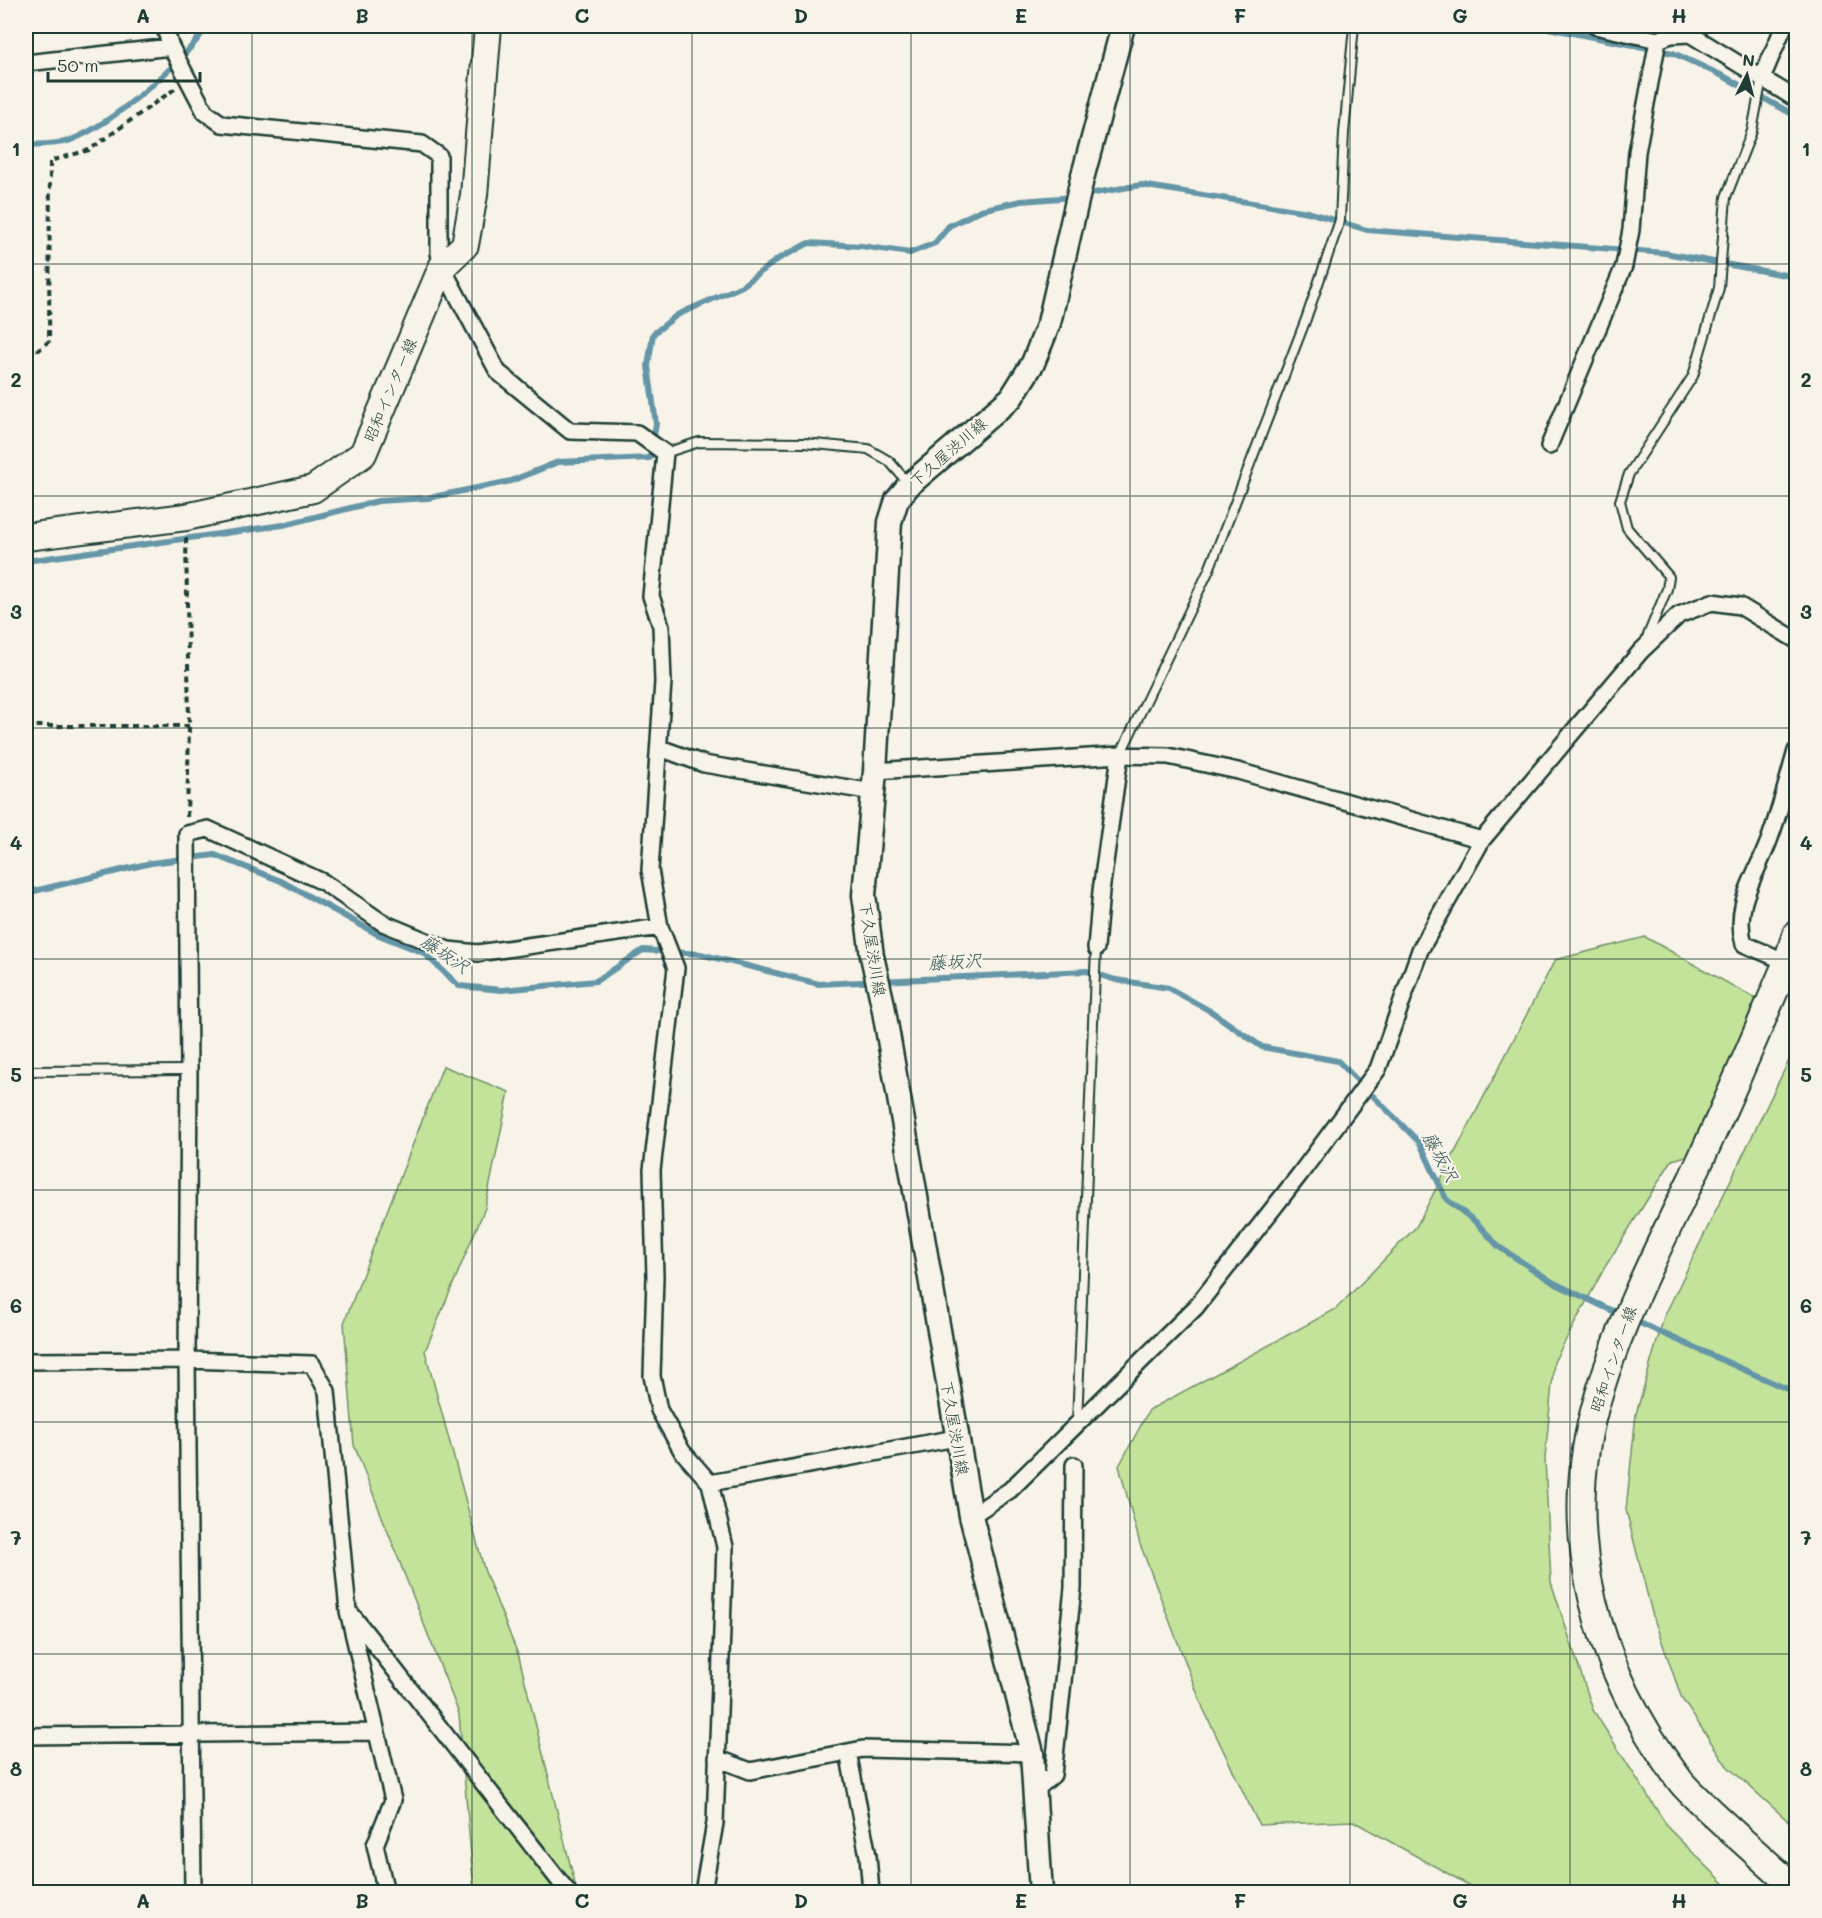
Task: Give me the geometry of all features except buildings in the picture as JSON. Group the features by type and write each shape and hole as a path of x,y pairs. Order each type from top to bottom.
{"main road":[{"name":"昭和インター線","path":"26,537 186,517 313,489 363,454 442,267 465,245 474,195 488,26"},
{"name":"下久屋渋川線","path":"1041,1893 1032,1753 971,1516 883,1005 872,956 864,895 874,782 887,546 897,500 909,485 1011,398 1033,363 1049,323 1082,178 1123,26"},
{"name":"昭和インター線","path":"1797,934 1792,964 1634,1299 1618,1339 1598,1395 1587,1447 1580,1501 1582,1540 1593,1608 1607,1654 1660,1752 1683,1785 1797,1889"}],"street":[{"path":"164,26 171,47 205,112 222,124 422,144 439,156 439,253 442,267 498,372 570,431 637,433 665,453 651,596 661,626 663,682 650,870 660,927 676,968 652,1170 655,1277 652,1376 659,1410 664,1420 681,1451 710,1482 726,1547 715,1822 703,1893"},
{"path":"1595,26 1658,40 1671,35 1690,34 1797,99"},
{"path":"1762,78 1784,26"},
{"path":"1549,446 1624,266 1631,231 1637,152 1658,40"},
{"path":"26,63 171,47"},
{"path":"971,1516 1010,1490 1196,1307 1378,1069 1420,950 1482,840 1641,651 1679,615 1712,602 1740,606 1797,640"},
{"path":"660,748 704,764 874,782 1120,755 1168,756 1238,771 1482,840"},
{"path":"1792,964 1744,944 1740,929 1741,905 1771,837 1797,751"},
{"path":"1096,948 1101,891 1120,755"},
{"path":"190,1893 192,1887 187,1360 189,1070 187,834 208,829 323,882 383,922 448,950 478,954 660,927"},
{"path":"26,1361 187,1360 312,1364 327,1390 348,1611 393,1800 375,1845 386,1893"},
{"path":"710,1482 956,1438"},
{"path":"1033,1792 1053,1775 1073,1588 1074,1465"},
{"path":"348,1611 568,1893"},
{"path":"26,1736 377,1732"},
{"path":"717,1758 750,1771 863,1749 1032,1753"},
{"path":"848,1752 868,1856 871,1893"}],"lane":[{"path":"1120,755 1209,570 1306,319 1340,220 1344,133 1354,26"},
{"path":"1641,651 1667,589 1669,577 1627,528 1620,501 1629,474 1693,376 1719,288 1726,197 1752,132 1762,78"},
{"path":"665,453 699,442 804,443 868,449 889,461 909,485"},
{"path":"1077,1423 1096,948"},
{"path":"26,1071 189,1070"}],"path":[{"path":"26,349 39,350 49,341 50,161 89,150 188,80"},
{"path":"186,517 189,726 187,834"},
{"path":"26,726 189,726"}],"green space":[{"path":"1645,937 1760,1001 1705,1151 1672,1160 1605,1267 1554,1362 1545,1459 1551,1582 1593,1710 1669,1829 1733,1892 1481,1892 1353,1821 1259,1825 1203,1708 1140,1544 1119,1466 1149,1410 1336,1309 1416,1227 1555,960"},
{"path":"1796,1046 1796,1828 1727,1766 1682,1699 1652,1613 1626,1510 1636,1414 1664,1317"},
{"path":"443,1066 509,1092 485,1208 425,1351 485,1572 519,1657 577,1892 474,1892 459,1714 354,1445 344,1323"}],"waterway":[{"path":"26,145 66,142 88,132 126,106 165,74 207,26"},
{"path":"1538,26 1673,53 1725,77 1796,116"},
{"path":"1083,195 1141,185 1308,212 1367,230 1665,253 1796,277"},
{"path":"26,561 283,525 378,501 428,498 511,481 558,462 650,458 656,424 648,366 653,334 677,315 742,286 778,259 809,243 861,246 910,253 935,243 949,226 981,210 1021,201 1073,197"},
{"name":"藤坂沢","path":"26,893 151,863 215,855 281,881 379,935 424,953 459,986 502,990 596,981 643,950 700,954 819,984 1087,971 1116,980 1169,988 1212,1012 1262,1047 1338,1061 1420,1143 1446,1199 1477,1223 1499,1247 1554,1283 1621,1315"},
{"name":"藤坂沢","path":"1633,1320 1796,1393"}]}
